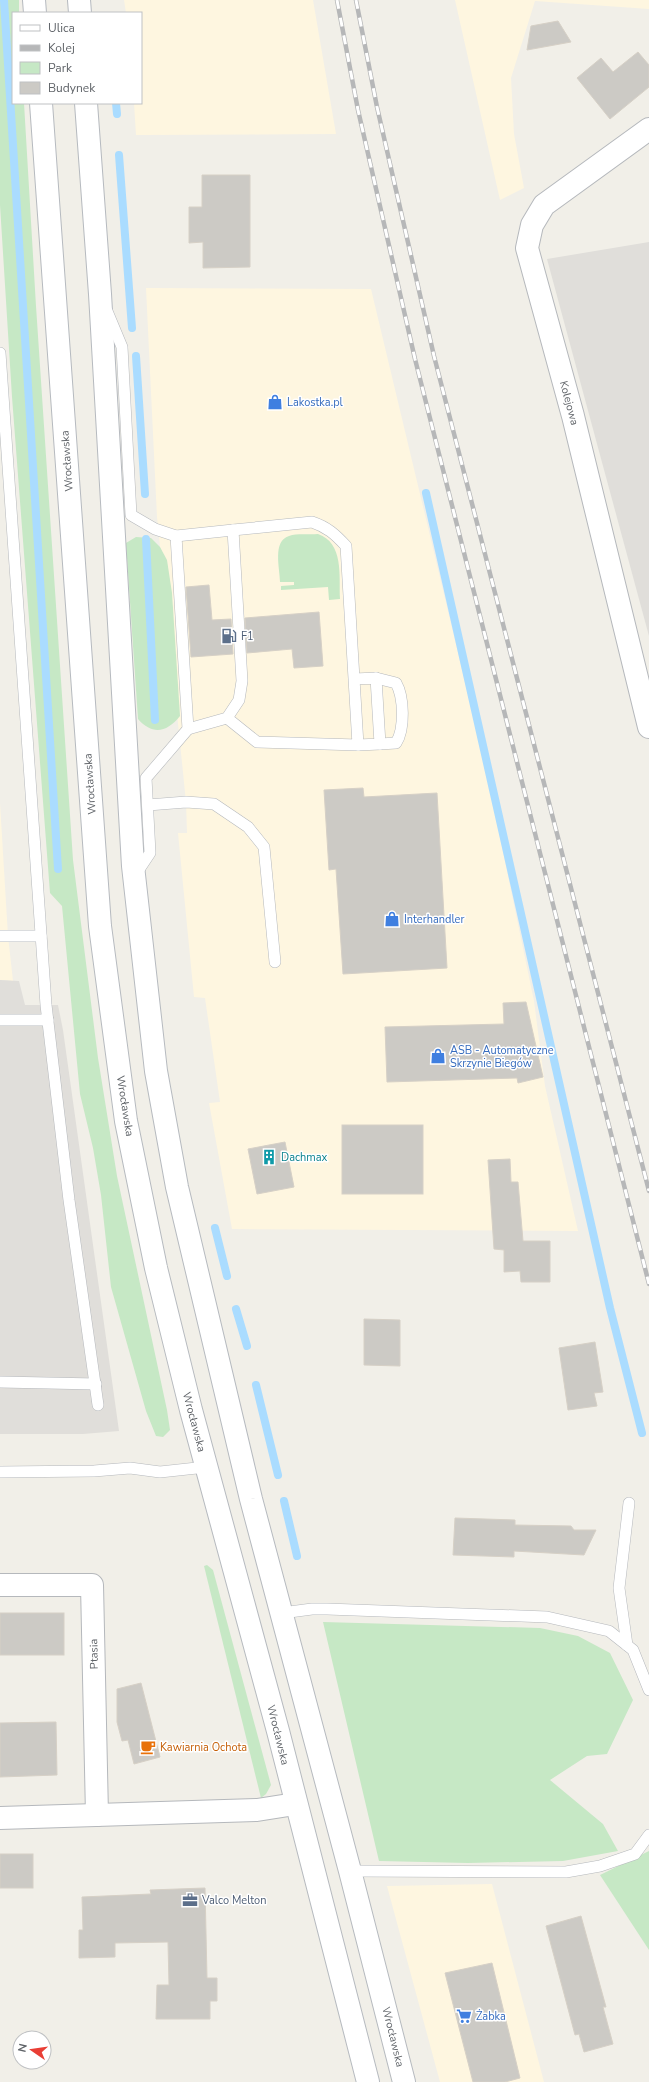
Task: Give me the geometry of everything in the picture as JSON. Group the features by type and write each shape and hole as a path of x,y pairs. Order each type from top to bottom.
{"main road":[{"path":"34,0 35,12"},
{"path":"79,0 80,12"},
{"name":"Wrocławska","path":"41,104 100,926 126,1121 156,1268 206,1467 276,1723 295,1804 368,2082"},
{"name":"Wrocławska","path":"86,104 100,294 134,878 156,1071 177,1187 251,1499 350,1871 404,2082"},
{"name":"Kolejowa","path":"648,132 544,205 532,225 528,248 573,416 649,727"},
{"name":"Ptasia","path":"0,1585 92,1585 97,1815"},
{"path":"0,1818 258,1810 295,1804"}],"lane":[{"path":"100,294 122,347 131,515 155,529 176,536 312,522 324,526 334,532 346,546 358,745"},
{"path":"0,353 48,1020 69,1200 98,1405"},
{"path":"134,878 150,853 146,778 188,729 228,718 239,700 242,681 233,530"},
{"path":"176,536 188,729"},
{"path":"228,718 256,742 358,745 396,743 401,735 401,692 396,683 376,678 355,679"},
{"path":"376,678 380,744"},
{"path":"148,805 186,802 214,804 248,827 264,847 275,962"},
{"path":"0,936 41,936"},
{"path":"0,1020 48,1020"},
{"path":"0,1382 96,1384"},
{"path":"0,1472 94,1471 130,1468 160,1472 206,1467"},
{"path":"627,1645 619,1588 629,1503"},
{"path":"282,1613 328,1609 547,1617 610,1631 633,1650 649,1690"},
{"path":"350,1871 566,1872 600,1866 635,1854 649,1835"}],"shaded area":[{"path":"124,0 313,0 336,134 136,135 134,104 142,104 142,12 126,12"},
{"path":"455,0 649,0 649,9 535,1 511,78 514,134 524,188 500,200"},
{"path":"649,242 649,636 547,259"},
{"path":"146,288 371,289 486,770 534,1001 545,1086 578,1231 232,1229 209,1103 220,1102 205,998 194,997 178,833 187,833 186,802 157,517"},
{"path":"0,803 8,936 13,981 0,980"},
{"path":"0,980 19,981 25,1005 58,1005 63,1030 119,1431 83,1434 0,1434"},
{"path":"492,1884 544,2082 440,2082 387,1886"}],"green space":[{"path":"0,0 19,0 19,12 12,12 12,104 24,104 73,860 98,1058 117,1176 167,1410 170,1430 163,1437 156,1436 146,1411 111,1287 101,1195 93,1148 80,1094 62,906 50,893 12,397 0,205"},
{"path":"318,534 326,538 336,552 339,571 340,599 329,600 328,587 281,590 281,586 294,585 294,582 280,582 278,556 280,543 292,535"},
{"path":"136,537 151,538 160,547 167,560 172,593 180,716 170,726 160,730 149,728 138,719 126,543"},
{"path":"207,1565 213,1570 271,1785 266,1794 261,1798 204,1566"},
{"path":"323,1622 540,1628 578,1636 610,1653 633,1700 607,1754 587,1756 550,1780 603,1824 618,1851 563,1861 468,1863 379,1861"},
{"path":"649,1851 649,1950 600,1875"}],"building":[{"path":"558,21 571,42 527,50 531,26"},
{"path":"638,52 649,65 649,87 610,119 577,78 601,58 613,72"},
{"path":"202,175 250,175 250,267 203,268 203,242 189,243 189,207 202,207"},
{"path":"209,585 212,620 231,619 233,654 191,657 186,587"},
{"path":"319,612 323,666 294,668 292,649 247,653 245,618"},
{"name":"Interhandler","path":"363,788 364,797 437,793 447,968 343,974 336,869 329,870 324,790"},
{"name":"ASB - Automatyczne Skrzynie Biegów","path":"526,1002 543,1077 518,1083 517,1078 387,1082 385,1027 504,1024 503,1003"},
{"path":"342,1125 423,1125 423,1194 342,1194"},
{"path":"285,1142 294,1187 257,1194 248,1149"},
{"path":"510,1159 511,1182 518,1182 523,1241 550,1241 550,1282 521,1282 520,1271 504,1272 504,1250 494,1249 488,1160"},
{"path":"364,1319 400,1320 400,1366 364,1365"},
{"path":"595,1342 603,1392 594,1393 597,1406 568,1410 559,1348"},
{"path":"455,1518 515,1520 515,1525 571,1526 574,1530 596,1530 584,1555 514,1551 514,1557 453,1555"},
{"path":"0,1613 64,1613 64,1655 0,1655"},
{"path":"141,1683 160,1757 134,1764 128,1740 122,1741 117,1722 117,1689"},
{"path":"56,1722 57,1775 0,1777 0,1723"},
{"path":"0,1854 33,1854 33,1888 0,1888"},
{"path":"205,1888 207,1978 217,1978 217,2001 210,2001 210,2019 156,2019 157,1985 169,1985 168,1942 115,1943 115,1957 79,1958 79,1930 83,1930 82,1897 151,1894 150,1890"},
{"path":"581,1916 606,2007 603,2007 613,2044 584,2052 579,2034 575,2035 546,1926"},
{"path":"492,1963 520,2078 505,2082 473,2082 445,1973"}],"waterway":[{"path":"4,0 58,869"},
{"path":"116,104 117,114"},
{"path":"119,155 132,328"},
{"path":"136,356 145,494"},
{"path":"426,493 610,1308 642,1433"},
{"path":"146,539 155,720"},
{"path":"215,1228 227,1276"},
{"path":"236,1309 247,1346"},
{"path":"256,1385 278,1475"},
{"path":"284,1501 297,1556"}],"railway":[{"path":"337,0 358,110 415,359 649,1284"},
{"path":"356,0 377,107 434,356 649,1191"}],"place":[{"name":"Lakostka.pl","path":"275,402"},
{"name":"F1","path":"229,636"},
{"name":"Interhandler","path":"392,919"},
{"name":"ASB - Automatyczne Skrzynie Biegów","path":"438,1056"},
{"name":"Dachmax","path":"269,1157"},
{"name":"Kawiarnia Ochota","path":"148,1747"},
{"name":"Valco Melton","path":"190,1900"},
{"name":"Żabka","path":"464,2016"}]}
